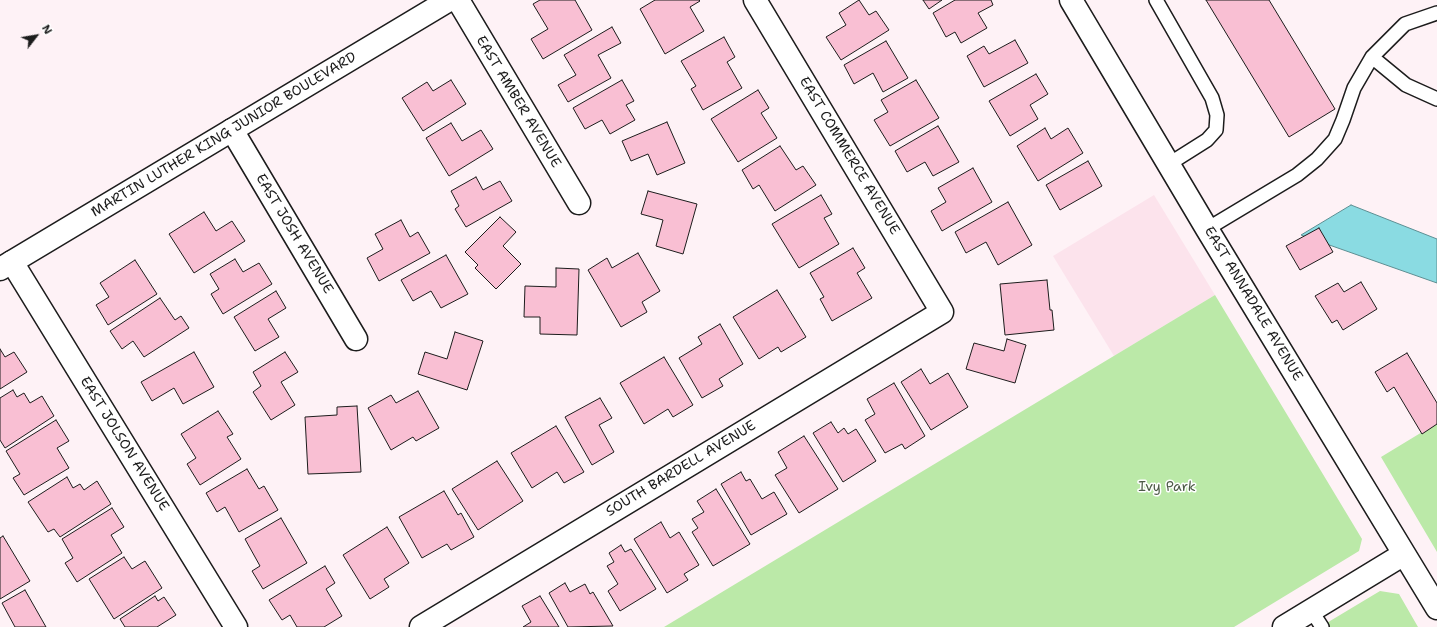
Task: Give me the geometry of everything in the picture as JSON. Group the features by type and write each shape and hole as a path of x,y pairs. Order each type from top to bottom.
{"street":[{"name":"MARTIN LUTHER KING JUNIOR BOULEVARD","path":"6,265 449,0"},
{"name":"EAST AMBER AVENUE","path":"458,0 579,203"},
{"name":"EAST COMMERCE AVENUE","path":"755,0 942,312"},
{"name":"EAST ANNADALE AVENUE","path":"1071,0 1207,229 1437,608"},
{"name":"EAST JOSH AVENUE","path":"232,130 356,339"},
{"name":"EAST JOLSON AVENUE","path":"6,265 236,627"},
{"name":"SOUTH BARDELL AVENUE","path":"421,627 942,312"},
{"path":"1284,627 1317,619 1404,554"}],"lane":[{"path":"1156,0 1212,98 1217,115 1216,130 1207,140 1169,164"},
{"path":"1207,229 1297,175 1317,159 1334,139 1343,120 1354,88 1372,57 1405,24 1437,13"},
{"path":"1372,57 1406,85 1437,99"}],"shaded area":[{"path":"1154,195 1215,295 1114,356 1053,256"}],"green space":[{"name":"Ivy Park","path":"1215,295 1362,539 1359,551 1234,627 664,627"},
{"path":"1437,423 1437,552 1381,457"},
{"path":"1380,591 1399,594 1418,627 1320,627"}],"water":[{"path":"1351,205 1437,239 1437,283 1301,235"}],"building":[{"path":"540,0 575,0 592,30 543,59 531,39 548,29 533,4"},
{"path":"655,0 699,0 700,1 690,7 704,31 665,54 640,9"},
{"path":"859,0 869,15 876,11 889,30 841,60 826,37 846,25 839,13"},
{"path":"923,0 942,0 929,9"},
{"path":"955,0 991,0 993,5 978,13 987,28 961,43 955,32 946,37 933,13"},
{"path":"1206,0 1269,0 1335,109 1289,137"},
{"path":"612,27 621,43 598,55 611,78 568,102 558,85 576,75 564,55"},
{"path":"724,37 735,57 727,62 742,88 703,110 691,89 696,86 681,61"},
{"path":"1015,40 1028,63 984,87 967,56 984,46 989,54"},
{"path":"886,41 908,78 883,92 873,73 854,84 844,65"},
{"path":"1036,74 1048,94 1030,105 1038,119 1010,136 989,101"},
{"path":"451,80 466,104 423,131 402,98 427,82 433,91"},
{"path":"622,80 634,101 626,105 635,120 610,134 602,120 585,129 573,108"},
{"path":"916,80 939,118 890,146 874,120 888,112 881,100"},
{"path":"758,90 769,108 761,113 777,138 738,162 711,119"},
{"path":"667,122 685,163 657,175 648,154 631,161 622,141"},
{"path":"451,123 462,141 481,130 493,149 449,176 426,138"},
{"path":"938,126 959,162 933,176 925,162 907,172 895,151"},
{"path":"1045,128 1051,139 1068,128 1083,153 1038,181 1017,146"},
{"path":"780,146 796,170 803,166 816,185 775,211 759,185 753,189 742,170"},
{"path":"1088,161 1102,186 1060,210 1046,185"},
{"path":"973,168 992,202 942,231 931,211 946,202 938,188"},
{"path":"476,177 483,190 500,181 512,201 466,227 455,209 459,206 451,191"},
{"path":"648,191 697,204 683,254 656,246 663,220 641,214"},
{"path":"821,195 832,214 824,218 839,244 799,268 772,224"},
{"path":"1008,202 1032,245 998,265 986,242 966,253 955,232"},
{"path":"204,212 216,231 232,221 245,241 194,273 169,234"},
{"path":"500,217 516,232 503,246 521,264 496,289 475,268 478,265 465,252"},
{"path":"401,220 410,237 418,232 430,253 379,281 367,258 383,249 375,234"},
{"path":"1319,228 1333,252 1300,270 1286,246"},
{"path":"853,248 865,268 857,273 872,298 832,321 820,299 824,297 810,273"},
{"path":"638,253 660,291 642,302 647,312 621,327 588,270 607,258 612,268"},
{"path":"446,255 468,294 441,308 431,291 413,301 401,280"},
{"path":"235,259 243,272 259,263 272,284 223,314 211,294 219,289 210,274"},
{"path":"135,260 157,294 108,325 96,305 109,297 100,283"},
{"path":"556,268 579,269 577,335 540,334 540,317 524,317 525,286 556,287"},
{"path":"1047,280 1054,330 1005,335 1000,284"},
{"path":"1361,282 1377,309 1343,330 1337,320 1332,323 1315,296 1338,283 1344,292"},
{"path":"777,290 806,337 781,352 778,347 759,359 733,317"},
{"path":"276,291 286,308 268,319 279,337 255,351 234,317"},
{"path":"160,298 175,320 181,316 189,328 144,357 133,341 122,349 110,331"},
{"path":"720,324 743,364 719,379 723,386 702,398 679,358 702,344 698,337"},
{"path":"455,332 483,341 467,390 418,374 425,352 447,359"},
{"path":"1007,339 1026,345 1015,383 966,369 974,343 1004,351"},
{"path":"0,349 5,357 14,352 27,372 0,389"},
{"path":"194,352 214,387 183,404 174,388 152,401 141,382"},
{"path":"285,352 298,372 281,382 295,405 271,420 253,392 261,386 253,372"},
{"path":"1407,353 1437,403 1437,424 1422,434 1394,387 1387,392 1375,372"},
{"path":"664,357 693,405 673,417 668,409 644,424 620,383"},
{"path":"921,369 930,384 948,373 968,407 931,430 901,382"},
{"path":"894,383 925,436 905,449 902,444 885,453 865,420 875,414 867,399"},
{"path":"13,390 17,397 24,393 30,403 42,396 54,416 5,448 0,440 0,398"},
{"path":"418,391 439,428 416,441 413,437 391,450 368,408 391,395 396,403"},
{"path":"600,398 612,418 599,425 614,452 592,465 565,417"},
{"path":"357,406 361,472 308,474 305,417 337,415 337,407"},
{"path":"218,411 233,434 227,437 241,459 200,485 187,464 196,458 181,434"},
{"path":"56,420 69,441 57,448 69,468 24,495 13,478 20,474 6,451"},
{"path":"831,422 838,433 844,428 848,434 856,429 876,461 843,482 813,433"},
{"path":"556,426 584,472 564,483 557,472 532,488 511,453"},
{"path":"804,436 838,489 799,513 775,475 787,468 778,452"},
{"path":"497,461 523,501 478,530 452,489"},
{"path":"247,469 259,489 264,486 278,510 239,532 225,507 217,512 206,493"},
{"path":"741,472 746,481 750,479 762,499 774,492 787,514 751,535 721,484"},
{"path":"67,477 73,488 80,484 84,490 97,481 111,504 60,537 54,529 48,532 28,502"},
{"path":"716,489 750,544 713,566 692,532 698,528 692,519 704,512 697,501"},
{"path":"444,491 458,515 461,513 474,537 451,550 447,544 422,558 399,517"},
{"path":"112,508 124,527 111,535 122,553 77,582 65,563 73,558 62,539"},
{"path":"281,518 307,563 263,589 252,571 260,566 245,539"},
{"path":"661,522 670,538 679,532 699,565 684,574 688,580 667,593 634,539"},
{"path":"387,527 409,563 384,579 389,587 370,599 343,555"},
{"path":"3,536 30,581 0,599 0,538"},
{"path":"621,545 625,552 631,549 656,589 620,611 608,591 618,584 607,566 614,562 609,553"},
{"path":"124,557 132,569 145,561 162,588 114,619 89,579"},
{"path":"325,566 335,583 326,589 342,616 324,627 297,627 290,615 282,620 269,600"},
{"path":"565,583 570,592 585,584 590,594 593,592 613,626 568,627 549,593"},
{"path":"25,590 46,627 15,627 2,603"},
{"path":"155,596 158,601 164,597 176,615 157,627 125,627 120,619"},
{"path":"540,596 559,627 523,627 531,622 522,606"}]}
